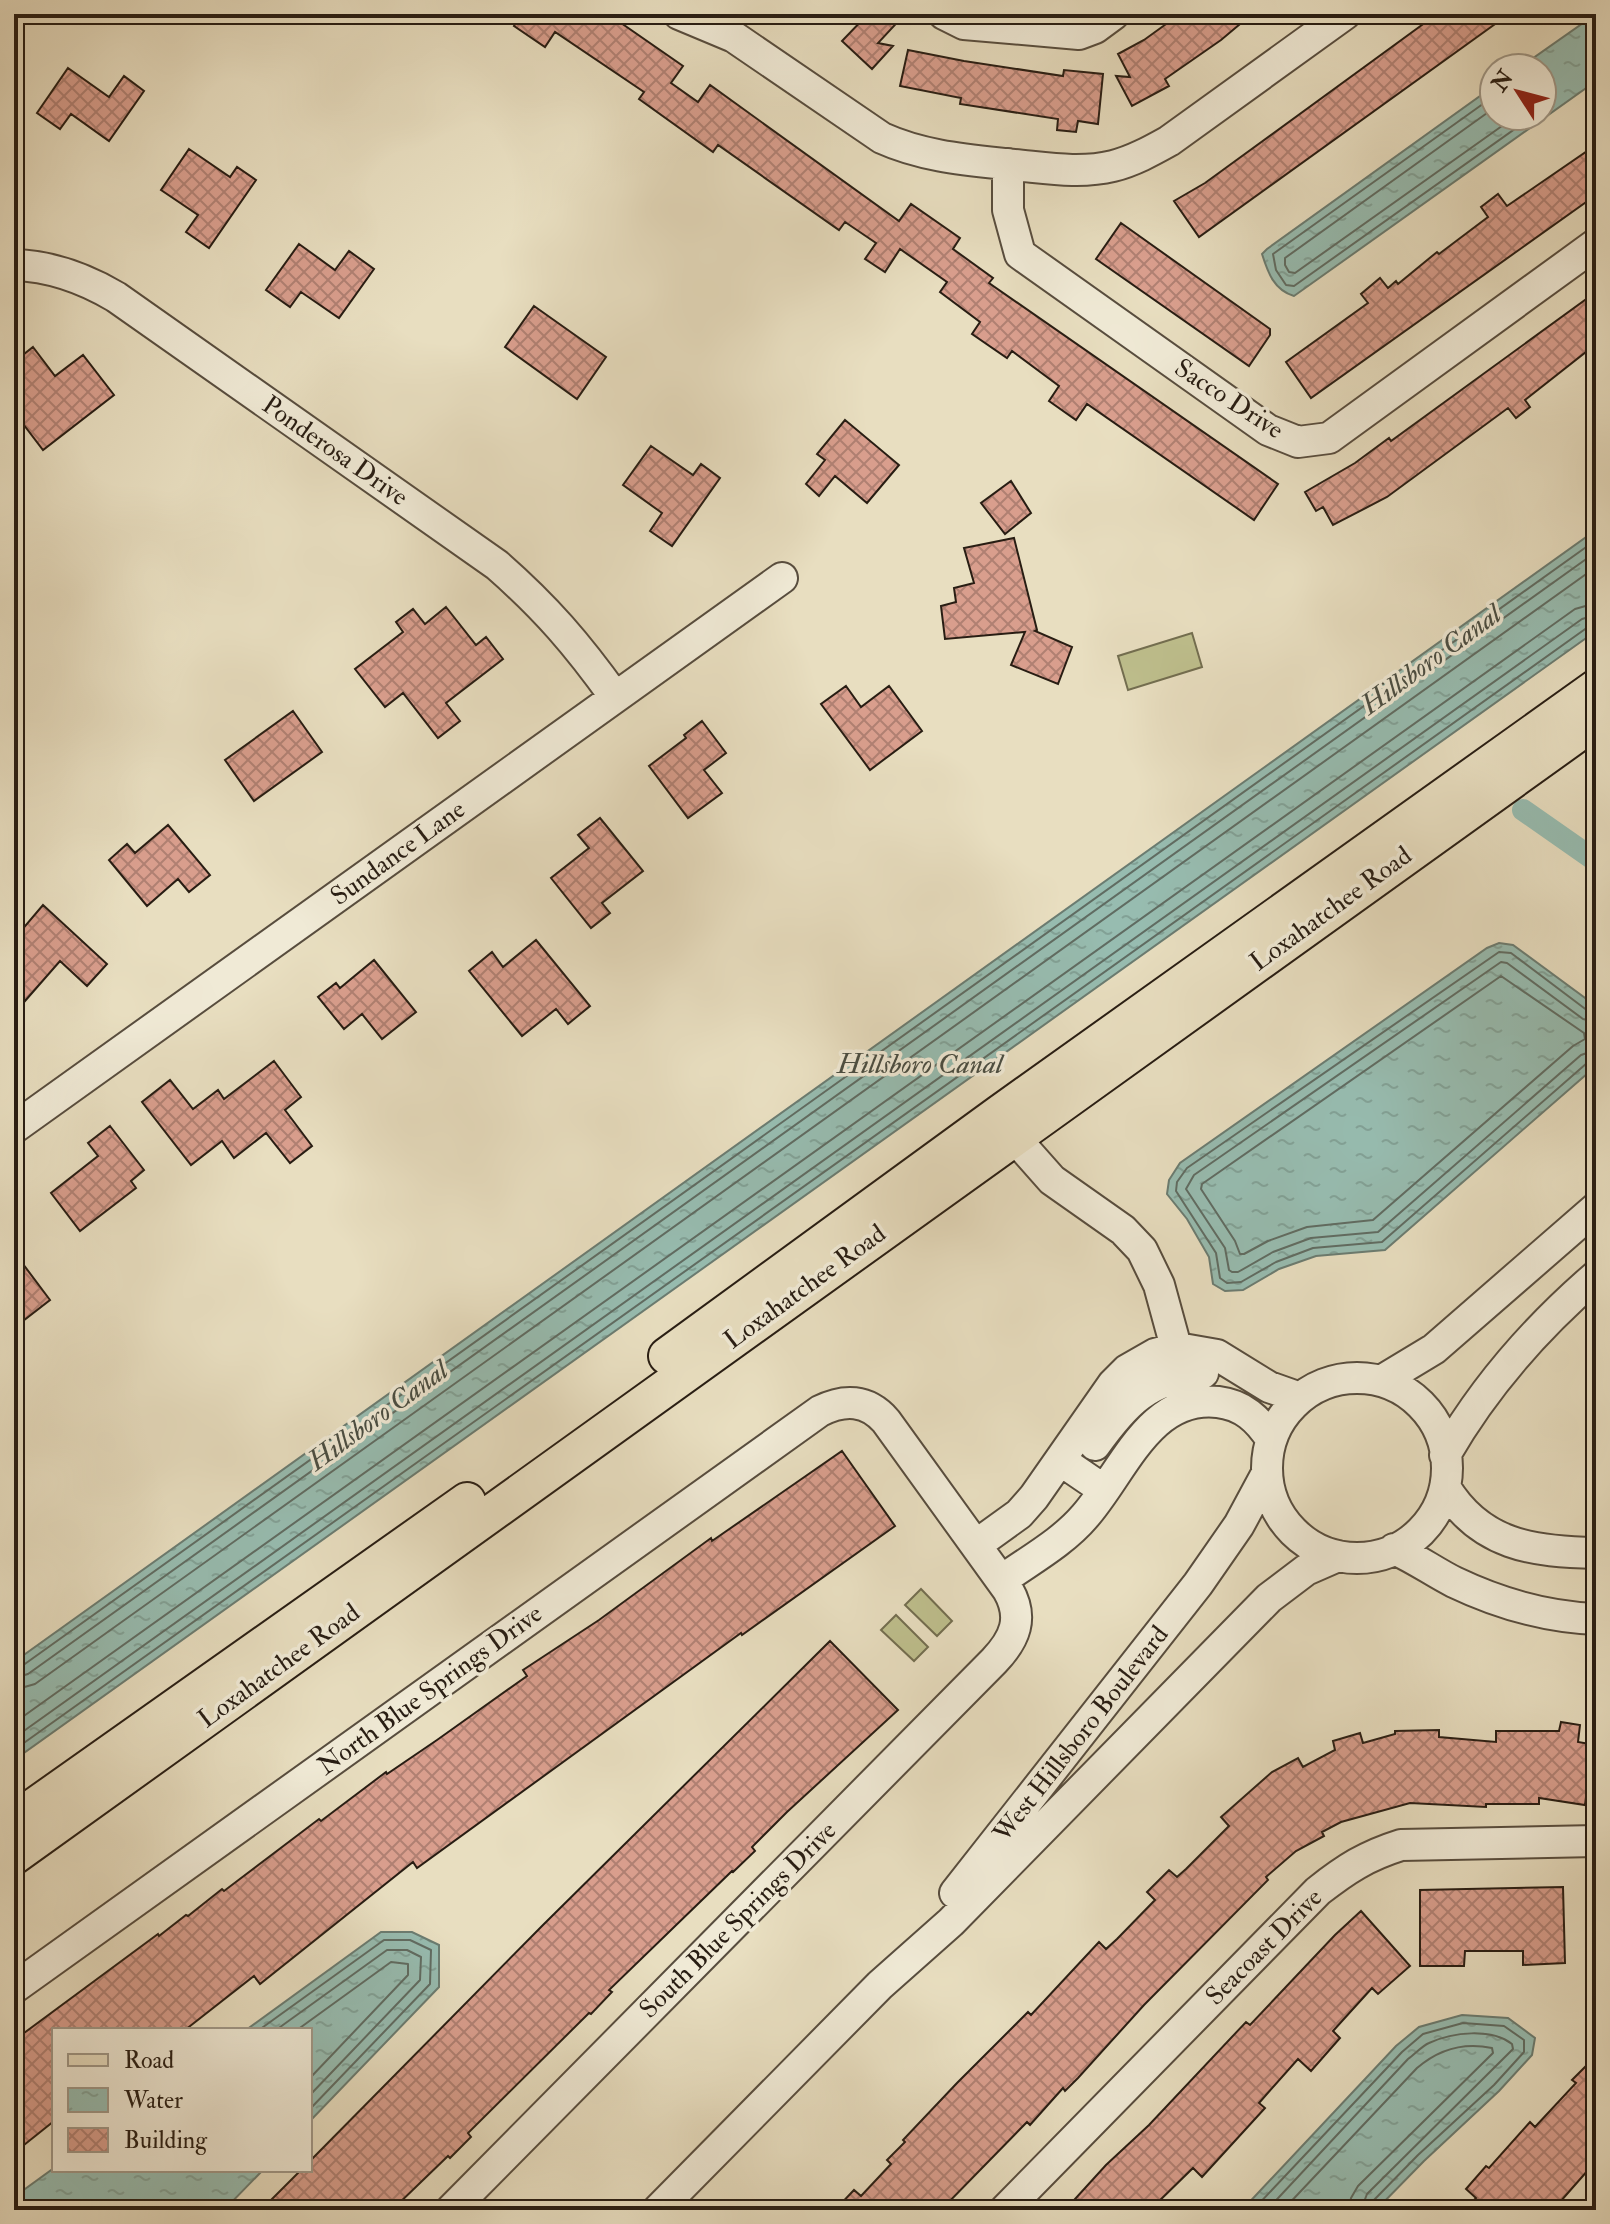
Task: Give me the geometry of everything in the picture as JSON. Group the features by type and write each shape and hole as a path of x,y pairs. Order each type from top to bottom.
{"main road":[{"name":"Loxahatchee Road","path":"14,1821 481,1491 999,1114 1596,688"},
{"name":"Loxahatchee Road","path":"14,1856 1596,720"}],"street":[{"path":"679,14 734,37 882,138 907,149 940,157 1087,170 1139,158 1169,141 1345,14"},
{"path":"944,14 964,24 1079,34 1095,28 1114,14"},
{"name":"Sacco Drive","path":"1008,164 1008,210 1020,254 1268,430 1298,442 1329,438 1596,244"},
{"name":"Ponderosa Drive","path":"14,265 62,271 116,297 497,565 537,599 572,638 615,697"},
{"name":"Sundance Lane","path":"14,1128 782,578"},
{"path":"1013,1136 1052,1180 1115,1223 1142,1250 1155,1274 1184,1375"},
{"path":"1381,1381 1434,1349 1596,1208"},
{"path":"1445,1455 1466,1421 1515,1357 1596,1276"},
{"path":"1271,1439 1256,1418 1237,1406 1215,1401 1184,1375 1146,1358 1119,1377 1068,1466 1019,1514 976,1545 1002,1580 1071,1530 1086,1515 1149,1428 1167,1413 1184,1375 1217,1355 1281,1393 1300,1398"},
{"path":"1353,1377 1381,1381 1419,1403 1436,1427 1445,1455 1445,1487 1428,1524 1409,1543 1380,1555 1338,1556 1305,1542 1288,1525 1272,1497 1267,1473 1271,1439 1284,1416 1300,1398 1324,1384 1353,1377"},
{"name":"North Blue Springs Drive","path":"14,1988 820,1411 851,1402 871,1408 886,1421 976,1545"},
{"path":"1068,1466 1104,1490"},
{"name":"West Hillsboro Boulevard","path":"880,1985 998,1841 1198,1584 1239,1525 1267,1473"},
{"path":"1445,1487 1470,1521 1499,1537 1545,1550 1596,1553"},
{"path":"1394,1549 1451,1581 1510,1605 1557,1616 1596,1619"},
{"name":"West Hillsboro Boulevard","path":"658,2210 880,1985 951,1922 1269,1598 1306,1570 1338,1556"},
{"name":"South Blue Springs Drive","path":"451,2210 1002,1653 1017,1626 1013,1599 1002,1580"},
{"name":"Seacoast Drive","path":"1005,2210 1318,1891 1347,1867 1372,1854 1401,1845 1596,1841"}],"green space":[{"path":"1192,633 1202,667 1128,690 1118,656"},
{"path":"921,1589 952,1621 937,1636 905,1605"},
{"path":"896,1615 928,1647 914,1661 881,1630"}],"water":[{"path":"1596,14 1596,81 1558,108 1558,52 1542,52"},
{"path":"1478,97 1478,132 1524,132 1294,296 1281,290 1269,274 1262,254"},
{"name":"Hillsboro Canal","path":"1596,530 1596,631 14,1760 14,1662"},
{"path":"1499,943 1513,945 1596,1006 1596,1066 1385,1250 1316,1256 1279,1269 1243,1290 1225,1291 1213,1284 1209,1257 1187,1219 1167,1194 1169,1180 1180,1163 1487,948"},
{"path":"381,1932 412,1932 439,1945 439,1987 312,2119 312,2028 249,2028"},
{"path":"1462,2015 1508,2018 1535,2038 1532,2055 1376,2210 1242,2210 1396,2046 1419,2027"},
{"path":"52,2169 52,2172 261,2172 224,2210 14,2210 14,2197"}],"building":[{"path":"522,14 608,14 683,66 671,83 698,102 710,85 899,221 911,204 960,238 953,249 993,278 989,283 1278,484 1254,520 1087,404 1076,420 1049,401 1059,386 1012,351 1007,358 972,334 980,322 940,292 947,282 900,249 885,272 865,259 876,243 845,222 839,230 718,145 713,152 639,99 644,92 555,32 545,47 514,26"},
{"path":"868,14 905,14 878,43 893,46 872,69 842,41"},
{"path":"1180,14 1252,14 1165,79 1169,86 1132,106 1116,76 1130,77 1118,54"},
{"path":"1437,14 1509,14 1199,237 1174,201 1205,183"},
{"path":"908,50 1063,76 1064,70 1103,74 1098,124 1078,121 1076,132 1057,130 1058,119 960,104 961,98 900,86"},
{"path":"68,68 109,97 124,76 144,91 109,141 71,114 60,129 37,113"},
{"path":"1596,145 1596,195 1311,398 1286,362 1368,303 1361,294 1380,278 1388,288 1396,281 1398,284 1488,217 1481,207 1498,194 1507,206"},
{"path":"189,149 230,177 237,167 256,180 209,248 186,232 198,215 161,190"},
{"path":"1121,223 1270,329 1270,335 1249,366 1096,259"},
{"path":"299,244 335,270 349,251 374,269 339,318 301,292 290,307 266,290"},
{"path":"1596,292 1596,365 1586,352 1525,400 1530,407 1516,418 1508,408 1387,497 1333,525 1323,507 1316,511 1305,492 1355,463 1389,438 1391,441"},
{"path":"534,306 606,357 577,399 505,347"},
{"path":"33,347 55,376 83,355 114,395 43,450 14,412 14,362"},
{"path":"845,420 899,465 867,503 835,476 819,496 806,484 825,460 817,454"},
{"path":"651,446 693,475 701,464 720,478 672,546 650,531 662,513 623,485"},
{"path":"1011,481 1031,513 1005,534 981,503"},
{"path":"1014,538 1035,631 1072,647 1058,684 1011,665 1025,632 945,639 941,606 956,602 954,588 974,583 964,548"},
{"path":"446,607 476,645 486,637 503,659 446,703 460,721 438,738 403,693 385,707 355,669 403,632 396,622 413,609 425,624"},
{"path":"846,686 861,707 889,686 922,731 870,770 821,704"},
{"path":"293,711 322,752 254,801 225,760"},
{"path":"702,721 726,753 704,770 722,793 688,818 649,766 686,738 684,735"},
{"path":"600,818 643,871 602,903 610,913 591,928 551,878 589,848 578,835"},
{"path":"168,825 210,875 189,892 178,879 147,906 109,860 127,844 135,853"},
{"path":"43,905 107,964 87,986 60,961 25,1001 14,991 14,939"},
{"path":"536,940 590,1006 568,1024 556,1009 522,1036 469,971 492,952 503,967"},
{"path":"374,960 416,1012 382,1039 362,1014 344,1029 318,997 336,983 340,988"},
{"path":"274,1061 301,1097 285,1110 312,1146 290,1163 266,1133 234,1158 222,1141 191,1165 142,1102 170,1080 193,1109 218,1090 224,1099"},
{"path":"110,1126 144,1170 131,1181 136,1188 80,1231 51,1193 98,1156 88,1143"},
{"path":"14,1252 50,1300 14,1328"},
{"path":"842,1451 895,1526 741,1633 417,1868 413,1862 260,1984 254,1976 188,2028 52,2028 52,2123 14,2153 14,2021 24,2033 158,1934 188,1916 222,1889 224,1891 319,1819 321,1821 386,1772 527,1676 523,1670 599,1620 711,1538 712,1541"},
{"path":"830,1641 898,1710 787,1812 752,1847 755,1851 609,1990 612,1992 591,2014 468,2133 471,2137 392,2210 261,2210 299,2172 312,2172 312,2159"},
{"path":"1561,1722 1580,1725 1578,1742 1596,1745 1596,1800 1586,1797 1585,1805 1539,1798 1539,1804 1486,1804 1486,1807 1410,1803 1341,1822 1322,1832 1324,1836 1296,1851 1266,1877 1268,1880 1144,2005 1078,2078 1065,2091 1063,2088 1030,2125 1027,2122 941,2210 835,2210 854,2190 861,2196 891,2164 887,2160 905,2142 903,2140 957,2083 1028,2012 1031,2015 1099,1942 1106,1949 1117,1939 1155,1900 1147,1892 1169,1870 1177,1877 1186,1869 1229,1826 1221,1817 1272,1772 1298,1758 1303,1767 1335,1750 1333,1741 1360,1733 1363,1743 1395,1734 1395,1731 1439,1730 1439,1737 1496,1742 1496,1731 1559,1731"},
{"path":"1563,1887 1565,1963 1523,1965 1523,1951 1465,1951 1464,1966 1420,1966 1420,1890"},
{"path":"1361,1911 1410,1966 1378,1994 1372,1988 1333,2031 1340,2038 1311,2071 1298,2059 1259,2103 1265,2108 1202,2177 1193,2168 1150,2210 1065,2210 1246,2022 1250,2025"},
{"path":"1596,2056 1596,2161 1553,2210 1465,2210 1476,2198 1466,2189 1530,2122 1535,2127 1576,2083 1572,2080"}],"waterway":[{"path":"1523,810 1596,861"}]}
